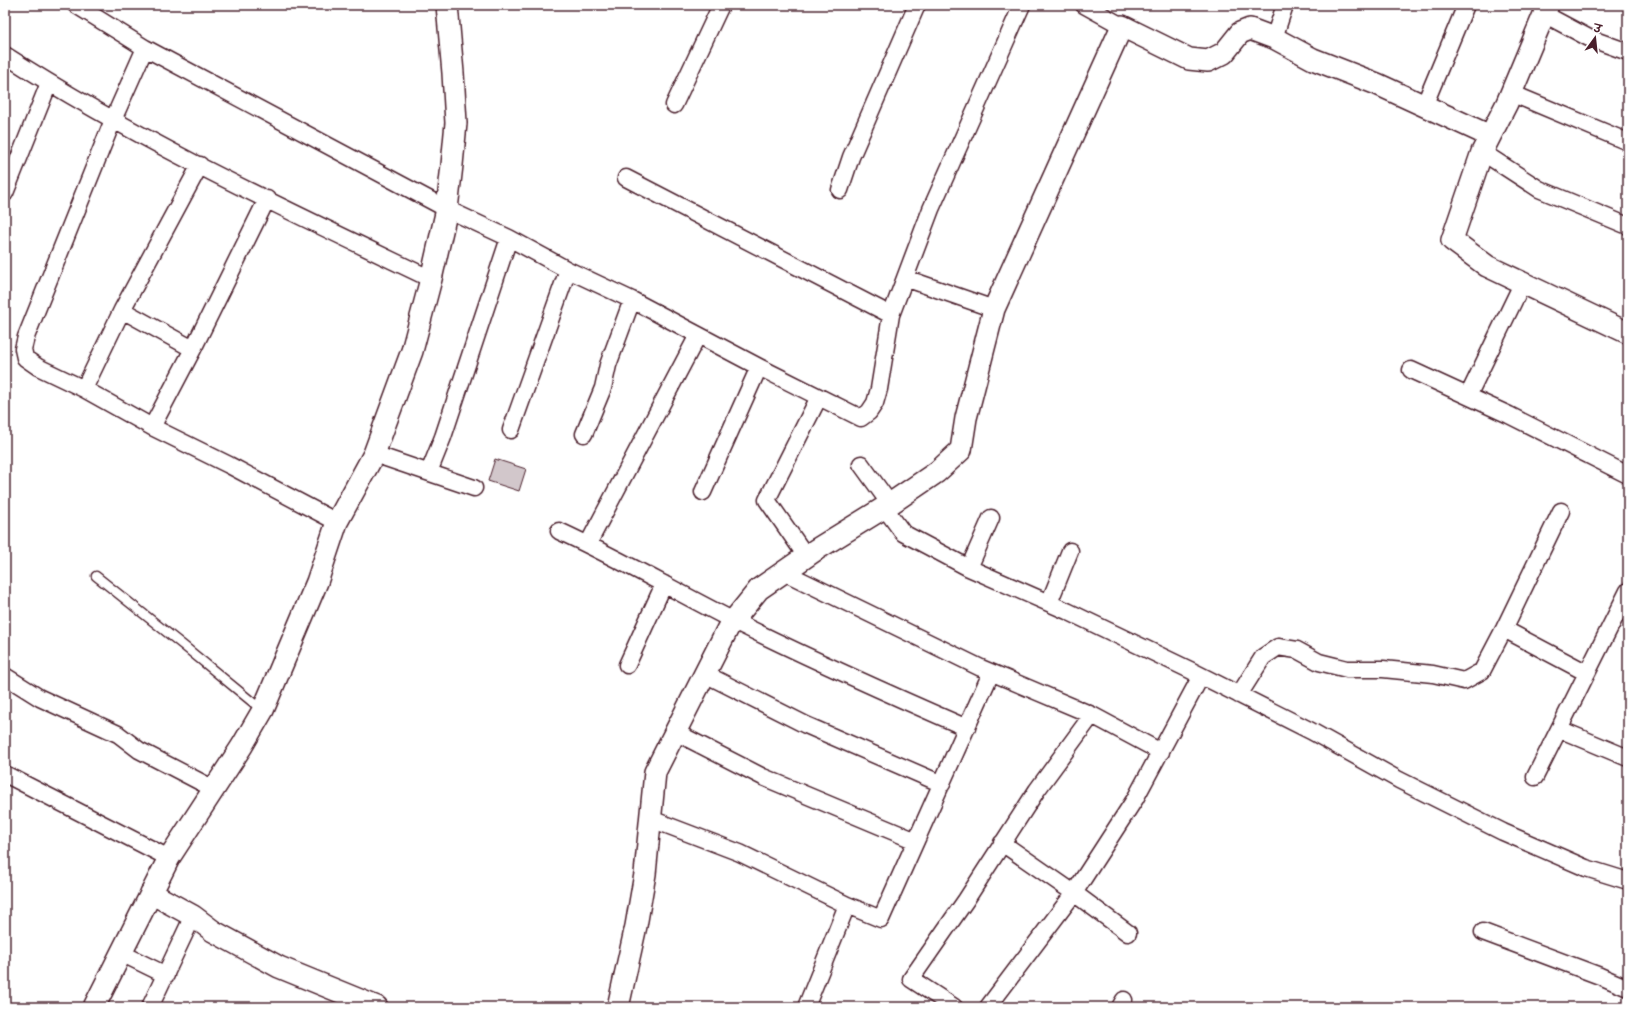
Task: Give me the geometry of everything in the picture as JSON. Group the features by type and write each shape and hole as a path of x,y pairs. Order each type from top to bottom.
{"street":[{"path":"76,5 144,48 447,209 509,238 568,270 632,300 759,367 861,418 869,412 875,403 879,390 891,315 931,209 1022,5"},
{"path":"94,1007 169,858 242,746 263,710 317,582 337,522 374,454 412,352 447,209 456,123 447,5"},
{"path":"674,105 721,5"},
{"path":"840,190 851,157 917,5"},
{"path":"1084,5 1122,26 1189,59 1208,61 1224,54 1240,33 1250,29 1274,38 1313,59 1377,84 1424,106 1486,144 1539,189 1628,226"},
{"path":"1274,38 1285,5"},
{"path":"1424,106 1466,5"},
{"path":"1628,52 1589,38 1546,9 1511,93 1486,144 1452,240 1487,266 1628,333"},
{"path":"618,1007 636,926 645,874 655,772 729,626 759,589 806,556 937,472 961,450 966,418 994,309 1122,26"},
{"path":"144,48 113,120 22,349 25,358 38,367 84,389 152,427 229,465 337,522"},
{"path":"5,55 113,120 267,199 431,279"},
{"path":"5,193 50,83"},
{"path":"1511,93 1628,142"},
{"path":"84,389 122,310 200,165"},
{"path":"626,178 891,315"},
{"path":"152,427 193,349 267,199"},
{"path":"429,472 448,423 509,238"},
{"path":"511,430 568,270"},
{"path":"905,278 994,309"},
{"path":"1468,396 1523,282"},
{"path":"584,434 603,388 608,365 632,300"},
{"path":"122,310 193,349"},
{"path":"588,544 698,335"},
{"path":"703,492 759,367"},
{"path":"1411,370 1510,415 1628,475"},
{"path":"806,556 766,500 820,397"},
{"path":"374,454 474,488"},
{"path":"861,464 903,533 969,568 1049,603 1201,676 1311,731 1399,780 1503,832 1586,868 1628,881"},
{"path":"1239,695 1263,657 1278,647 1296,650 1319,662 1347,669 1433,674 1464,681 1482,671 1504,630 1562,511"},
{"path":"969,568 991,518"},
{"path":"559,531 588,544 733,621 856,680 967,728"},
{"path":"1049,603 1070,552"},
{"path":"784,572 991,672 1092,716 1161,752"},
{"path":"627,665 664,584"},
{"path":"1535,777 1628,591"},
{"path":"1504,630 1587,672"},
{"path":"651,819 740,854 847,905 881,919 991,672"},
{"path":"705,674 806,725 942,784"},
{"path":"5,676 40,698 118,734 140,750 214,789"},
{"path":"988,1007 1074,893 1135,799 1201,676"},
{"path":"954,1007 911,978 966,900 1037,790 1092,716"},
{"path":"1559,729 1628,758"},
{"path":"675,732 763,777 916,842"},
{"path":"5,774 169,858"},
{"path":"1002,844 1074,893 1128,933"},
{"path":"152,893 193,916 213,932 279,967 369,1006"},
{"path":"806,1007 847,905"},
{"path":"152,1006 193,916"},
{"path":"1483,932 1628,988"},
{"path":"121,953 166,975"}],"lane":[{"path":"96,576 263,710"}],"building":[{"path":"495,459 526,469 519,491 488,481"}]}
